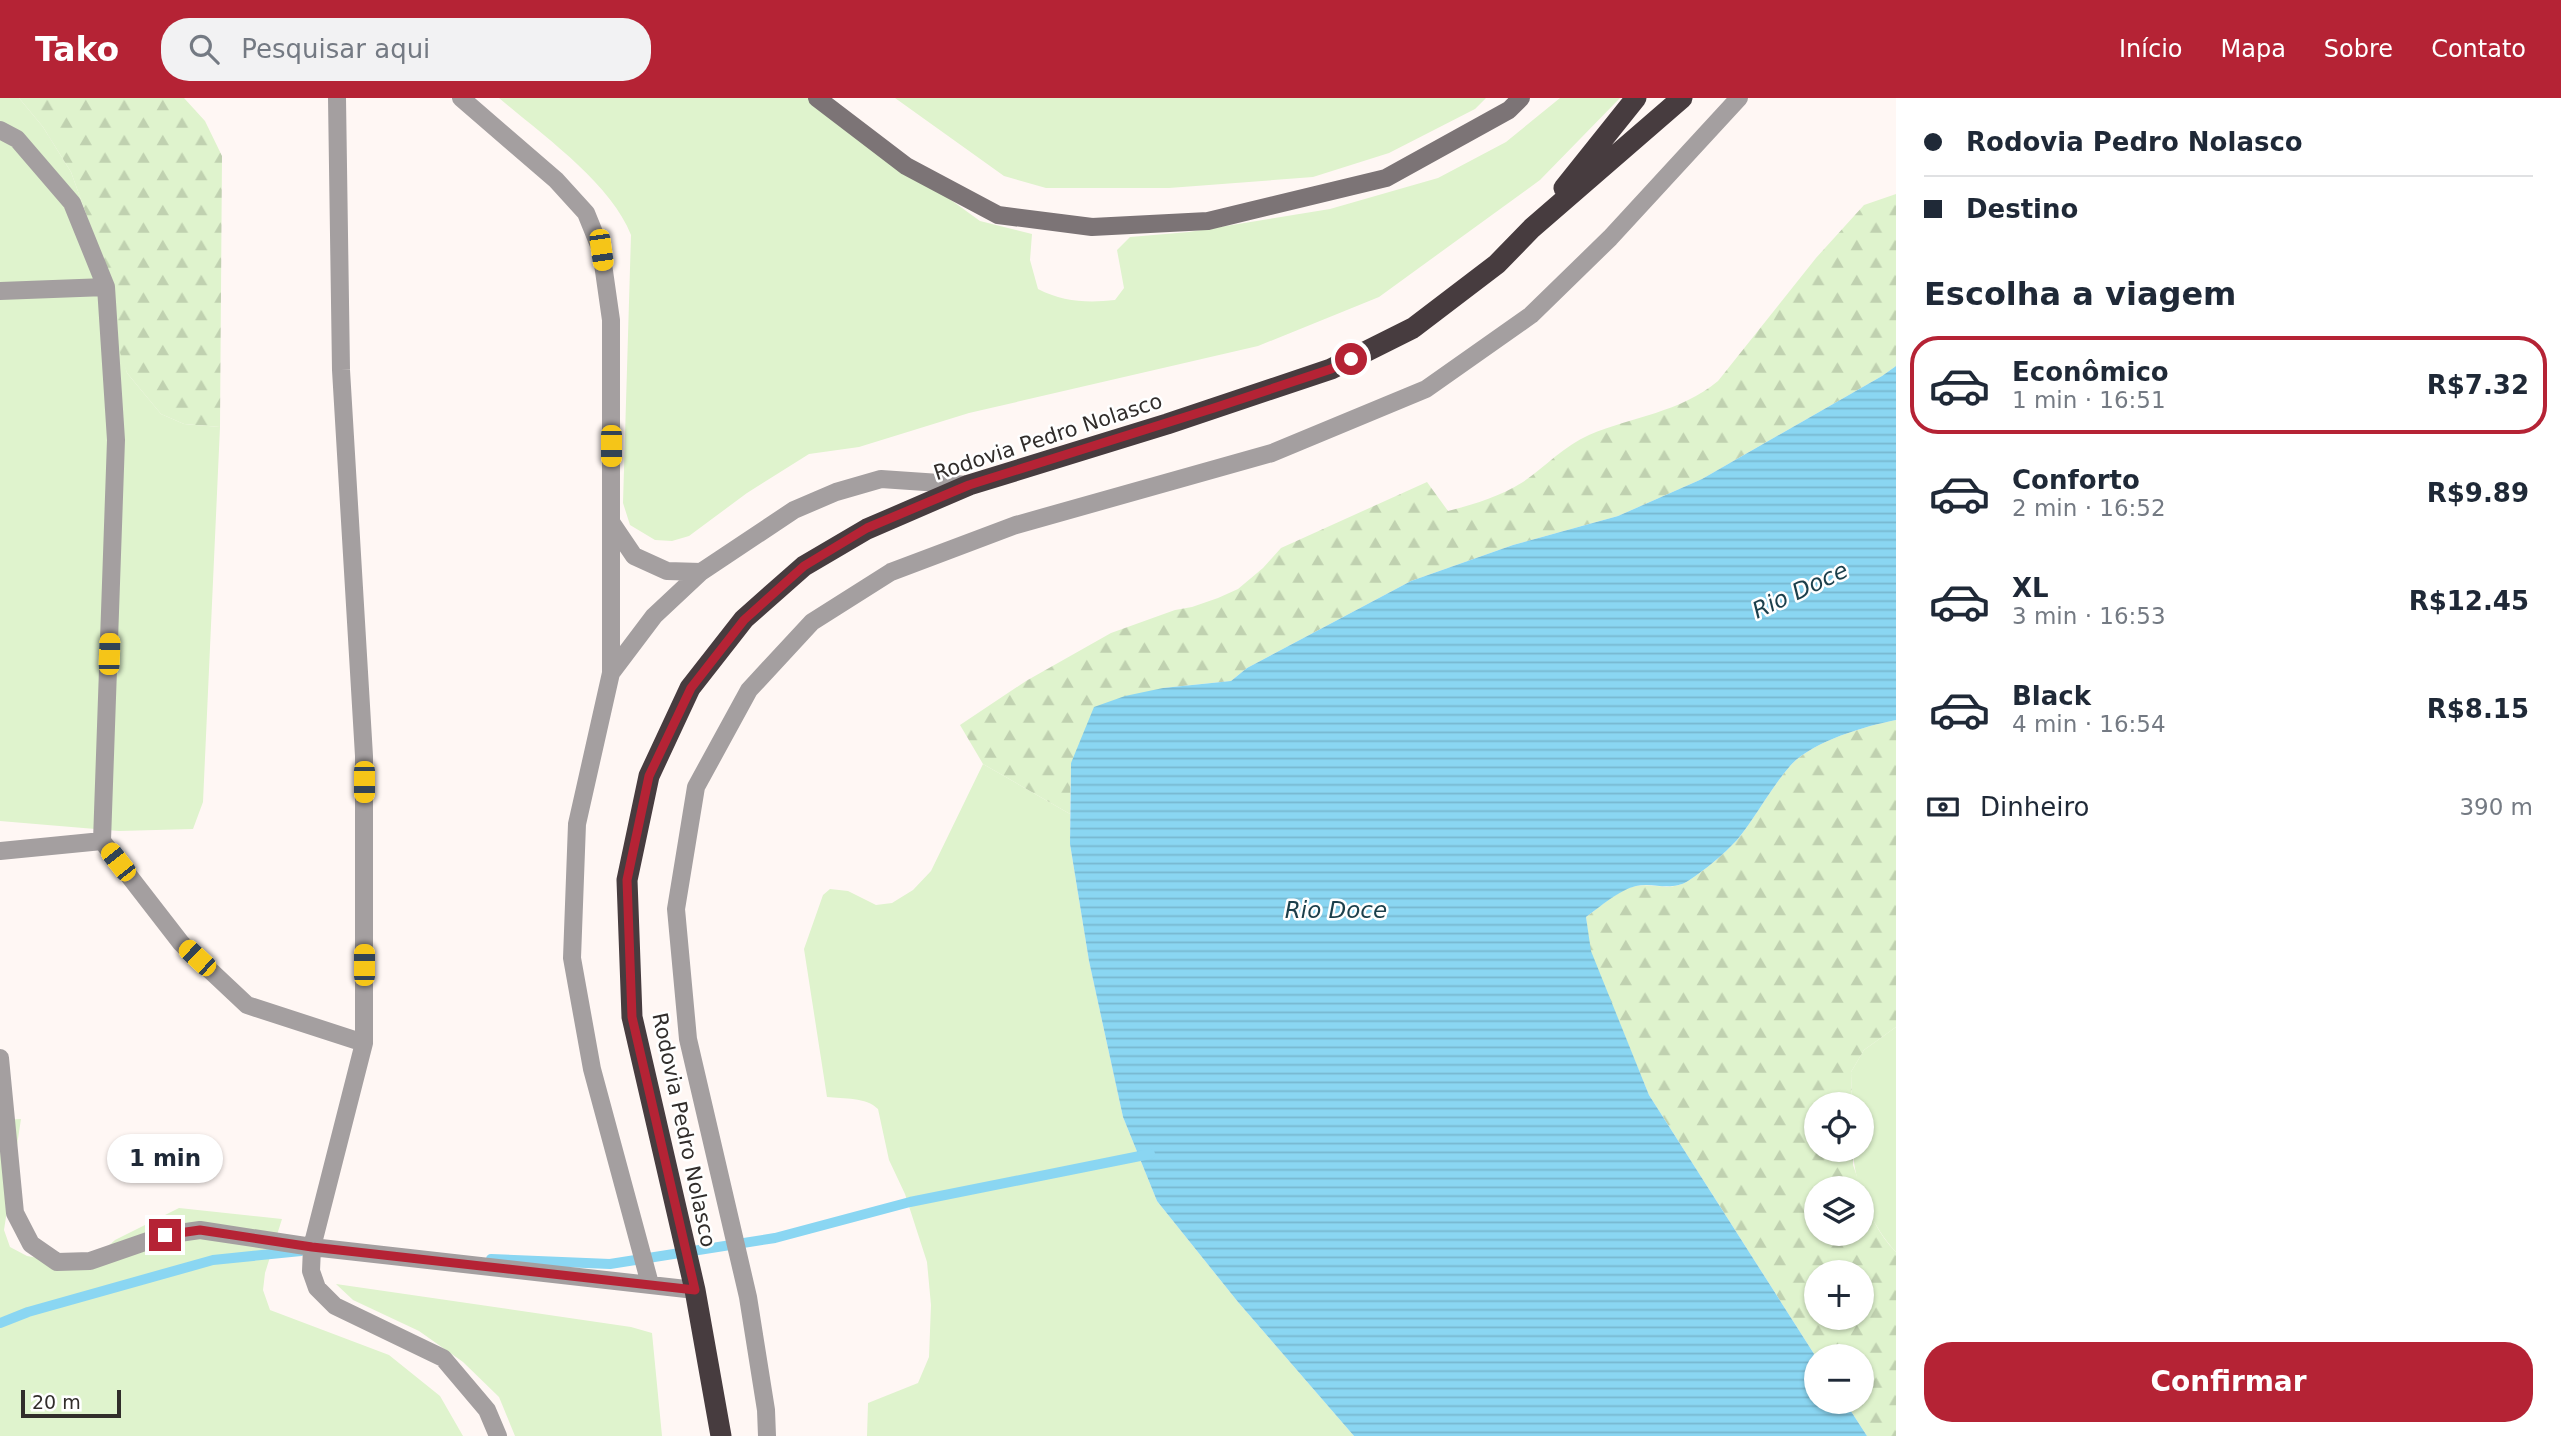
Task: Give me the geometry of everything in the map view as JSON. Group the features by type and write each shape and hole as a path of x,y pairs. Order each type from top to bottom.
{"highway":[{"name":"Rodovia Pedro Nolasco","path":"1532,228 1636,98"},
{"name":"Rodovia Pedro Nolasco","path":"721,1436 695,1290 632,1017 627,880 649,776 691,688 744,620 804,566 857,535 969,485 1167,424 1331,369 1413,328 1497,264 1532,228 1682,98"}],"street":[{"path":"337,98 341,370 364,756 364,1043 312,1247 311,1271 317,1288 335,1306 443,1358 487,1410 498,1436"},
{"path":"461,98 556,180 586,213 601,250 611,320 611,673 577,824 572,958 592,1069 650,1284"},
{"path":"817,98 906,166 998,215 1092,227 1208,221 1386,178 1509,110 1521,98"},
{"path":"766,1436 766,1410 748,1297 688,1039 676,909 696,787 749,690 812,622 891,572 1016,525 1272,453 1426,389 1531,315 1610,238 1739,98"},
{"path":"0,130 17,139 72,203 106,287 116,440 102,841 181,943 247,1005 364,1043"},
{"path":"0,291 106,287"},
{"path":"611,673 654,616 701,572 794,510 836,492 881,480 969,485"},
{"path":"611,522 634,556 667,570 701,572"},
{"path":"0,851 102,841"},
{"path":"0,1058 15,1213 31,1244 57,1262 90,1261 165,1235 200,1230 312,1247 695,1290"}],"green space":[{"path":"0,98 19,98 43,127 71,172 89,222 127,373 161,414 184,424 220,427 203,802 193,829 119,831 0,821"},
{"path":"19,98 184,98 205,121 222,156 220,427 184,424 161,414 127,373 102,300 89,222 71,172 43,127"},
{"path":"499,98 810,98 980,221 1032,234 1030,260 1038,289 1066,299 1095,301 1115,300 1124,288 1117,250 1130,237 1189,232 1330,209 1438,178 1506,142 1560,98 1620,98 1540,180 1379,297 1258,346 969,413 859,447 809,454 747,493 689,536 672,541 655,540 630,525 623,503 631,235 608,197 592,178"},
{"path":"895,98 1486,98 1475,109 1389,153 1313,177 1169,188 1046,188 1004,176"},
{"path":"1896,194 1896,366 1882,376 1702,479 1618,516 1513,545 1411,581 1247,668 1231,681 1163,688 1071,763 1070,814 983,764 960,725 1026,681 1111,633 1238,589 1281,548 1427,482 1448,511 1477,503 1523,482 1589,435 1672,407 1703,392 1718,381 1816,258 1864,205"},
{"path":"1896,720 1896,1027 1864,1050 1851,1072 1852,1092 1804,1092 1804,1162 1853,1162 1857,1176 1804,1176 1804,1246 1874,1246 1874,1222 1896,1252 1896,1436 1867,1436 1853,1414 1874,1414 1874,1344 1808,1344 1649,1095 1590,951 1586,917 1616,894 1630,888 1643,885 1668,887 1688,881 1714,862 1737,840 1799,757 1825,742"},
{"path":"983,764 1070,814 1070,844 1089,961 1123,1117 1157,1201 1238,1302 1354,1436 867,1436 868,1403 918,1383 929,1357 931,1305 927,1262 905,1194 889,1160 878,1109 861,1100 827,1097 804,949 823,895 830,889 848,891 876,905 892,903 913,890 931,871"},
{"path":"1896,1027 1896,1252 1874,1221 1874,1176 1857,1176 1854,1163 1874,1162 1874,1092 1852,1092 1851,1072 1864,1050"},
{"path":"21,1119 4,1230 10,1247 27,1256 71,1264 98,1255 115,1240 179,1208 282,1219 265,1273 263,1290 270,1310 389,1355 440,1396 463,1436 0,1436 0,1120"},
{"path":"336,1284 631,1327 652,1333 662,1436 515,1436 499,1397 463,1362 419,1331 353,1300"}],"water":[{"name":"Rio Doce","path":"1896,366 1896,720 1839,736 1799,757 1737,840 1714,862 1688,881 1675,886 1643,885 1630,888 1586,917 1591,951 1649,1095 1808,1344 1804,1344 1804,1414 1853,1414 1867,1436 1354,1436 1238,1302 1157,1201 1123,1117 1089,961 1070,844 1071,763 1094,707 1125,696 1163,688 1231,681 1247,668 1411,581 1513,545 1618,516 1702,479"}],"waterway":[{"path":"491,1259 610,1264 775,1238 910,1202 1150,1154"},
{"path":"0,1323 28,1312 213,1260 301,1251"}],"route":[{"path":"165,1235 200,1230 312,1247 695,1290 632,1017 627,880 649,776 691,688 744,620 804,566 867,528 969,485 1167,424 1331,369 1351,359"}]}
